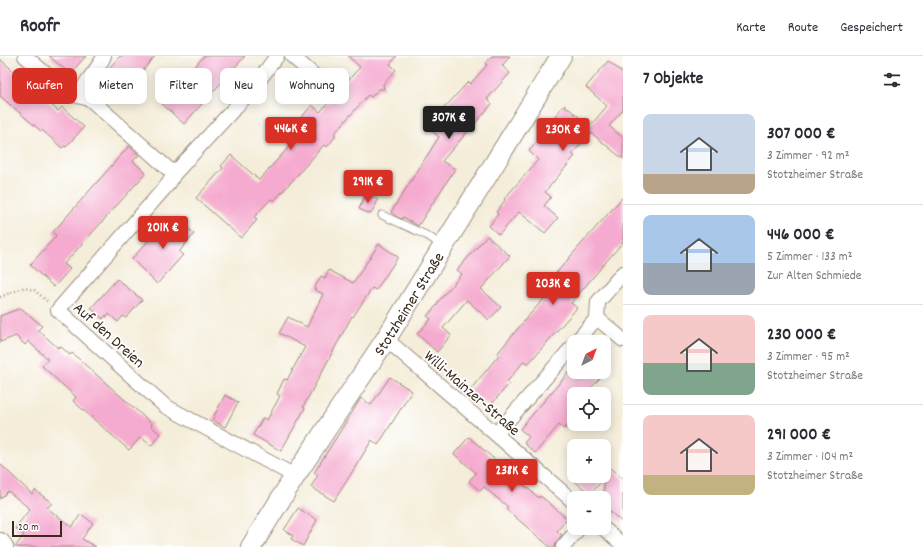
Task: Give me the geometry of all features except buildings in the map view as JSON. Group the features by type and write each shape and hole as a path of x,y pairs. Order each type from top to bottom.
{"street":[{"path":"25,56 69,94 90,99 174,174"},
{"path":"80,96 83,87 101,63 104,56"},
{"name":"Auf den Dreien","path":"277,56 254,87 174,174 169,183 58,310 165,406 295,476"},
{"path":"292,56 306,68"},
{"name":"Stotzheimer Straße","path":"251,547 295,476 386,339 561,56"},
{"path":"582,335 597,318 598,302 623,273"},
{"path":"597,318 623,340"},
{"name":"Willi-Mainzer-Straße","path":"386,339 567,496"},
{"path":"496,434 567,353"},
{"path":"563,547 573,535"},
{"path":"611,535 623,545"},
{"path":"0,543 3,547"}],"lane":[{"path":"382,215 428,236 443,246"}],"path":[{"path":"0,297 23,288 34,290 58,310"}]}
